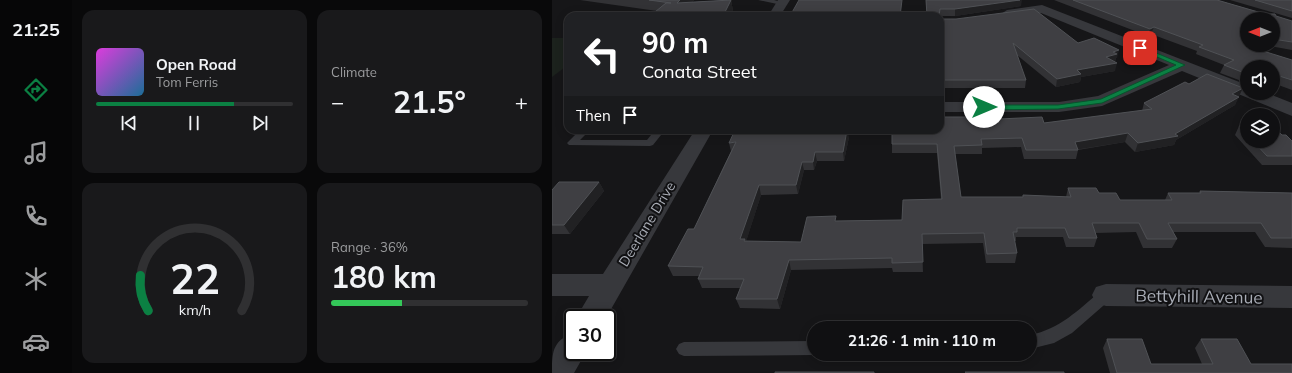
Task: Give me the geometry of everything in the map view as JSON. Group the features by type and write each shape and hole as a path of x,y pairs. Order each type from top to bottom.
{"street":[{"path":"776,12 783,1"},
{"path":"995,16 1042,9 1240,88"},
{"path":"944,107 1058,107 1102,101 1182,65"},
{"path":"1269,100 1292,111"},
{"name":"Deerlane Drive","path":"596,309 702,134"},
{"path":"552,285 611,285"},
{"name":"Bettyhill Avenue","path":"1106,295 1292,297"},
{"path":"557,373 564,361"}],"lane":[{"path":"761,0 783,1"},
{"path":"581,134 572,143 650,143 657,134"},
{"path":"1037,341 1049,338 1067,328 1106,295"},
{"path":"684,349 807,348"}],"shaded area":[{"path":"552,38 564,38 564,68 552,77"}],"building":[{"path":"649,0 680,0 677,3 731,0 725,12 655,12 666,3 671,3"},
{"path":"799,0 902,0 900,12 792,12"},
{"path":"926,0 1020,0 955,9 940,9 940,12 927,12"},
{"path":"1073,0 1217,0 1258,12 1240,12 1240,52 1266,52 1292,60 1292,80 1280,76 1280,60 1240,60 1240,71 1224,65 1234,60 1199,47 1203,45 1154,27 1150,29"},
{"path":"1255,0 1292,0 1292,11"},
{"path":"1034,9 1078,43 1094,38 1119,50 1113,52 1117,54 1106,57 1117,63 1077,70 1081,74 1057,79 1013,43 1026,80 944,80 944,19 956,19"},
{"path":"1280,17 1292,21 1292,42 1280,40"},
{"path":"1207,74 1240,87 1240,90 1232,94 1239,97 1175,134 1178,136 1138,143 1128,133 1075,142 1078,150 1026,150 1022,138 981,139 982,145 954,146 961,197 1023,197 1023,195 1071,197 1068,188 1096,188 1099,193 1116,193 1120,200 1172,200 1168,193 1201,193 1200,191 1292,193 1292,238 1271,238 1261,223 1168,223 1177,239 1147,239 1139,223 1092,223 1097,238 1069,238 1065,228 1017,228 1017,232 1013,232 1017,253 987,254 984,233 922,234 923,262 892,263 892,258 789,260 777,299 736,299 744,279 698,279 703,267 668,266 688,229 694,229 736,142 729,143 733,134 846,134 843,152 815,152 813,162 802,162 796,185 759,185 740,239 745,239 744,241 801,242 807,217 836,216 835,221 902,220 903,200 942,199 937,144 892,144 892,134 944,134 944,117 976,117 977,120 1042,117 1044,123 1152,109 1144,103 1185,82 1189,84"},
{"path":"1280,133 1282,135 1286,135 1292,141 1292,156 1267,156 1260,148 1280,148"},
{"path":"559,182 599,182 564,225 552,225 552,190"},
{"path":"1107,339 1142,339 1151,364 1213,364 1201,339 1237,339 1251,364 1292,364 1292,373 1117,373"},
{"path":"874,372 874,373 775,373"},
{"path":"965,372 1064,372 1064,373 966,373"}],"route":[{"path":"984,107 1058,107 1102,101 1182,65 1140,48"}]}
